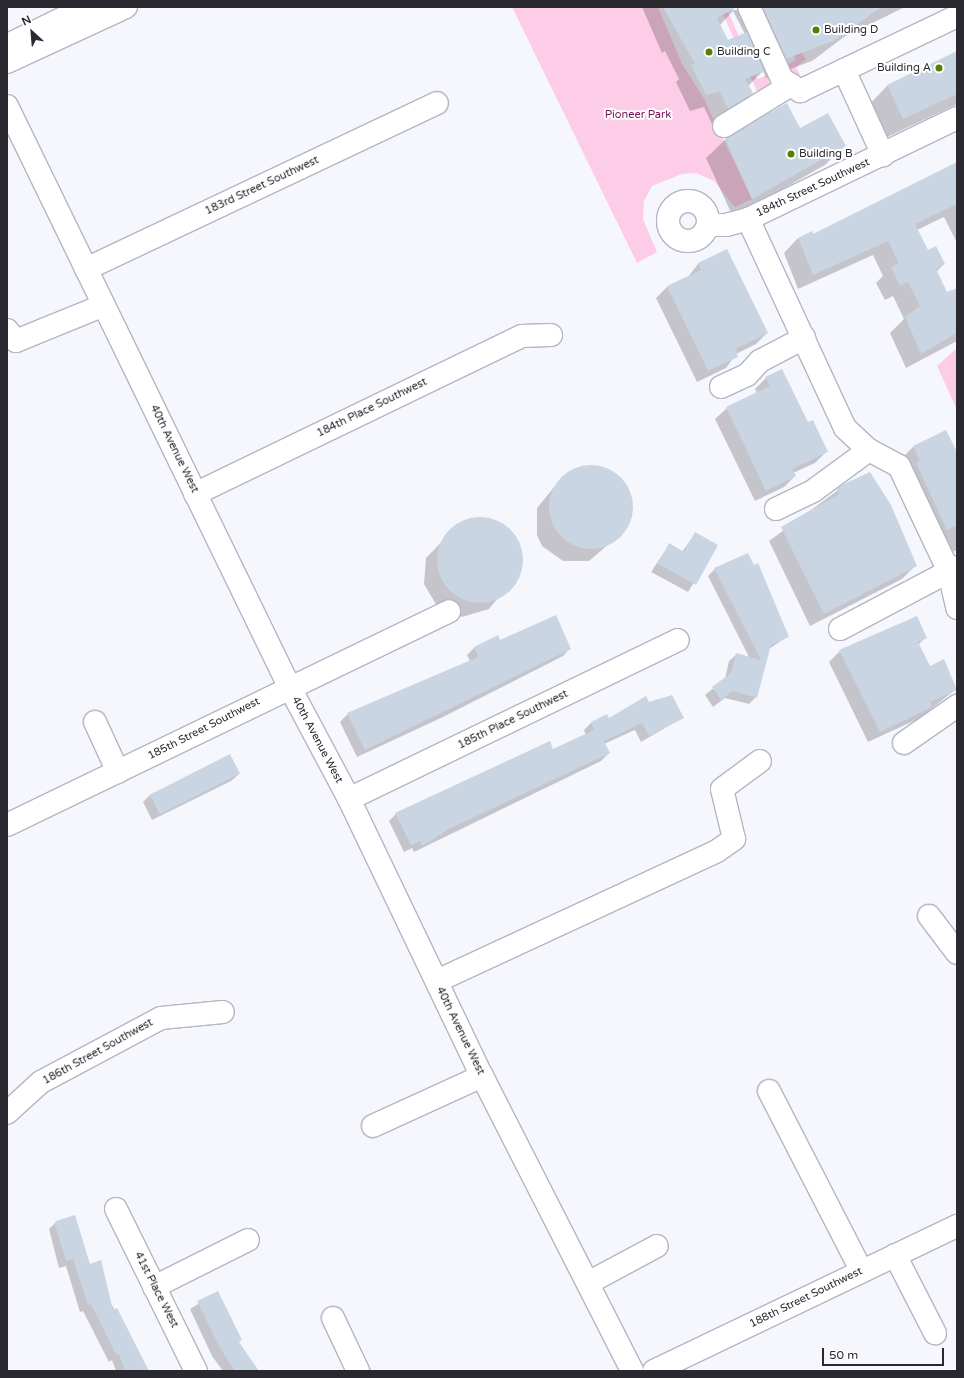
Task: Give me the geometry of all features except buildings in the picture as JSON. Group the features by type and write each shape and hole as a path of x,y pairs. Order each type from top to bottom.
{"street":[{"path":"7,45 86,7"},
{"path":"7,62 126,7"},
{"path":"749,7 782,79 800,91 957,16"},
{"path":"844,70 883,155"},
{"path":"724,126 791,85"},
{"name":"183rd Street Southwest","path":"86,269 437,103"},
{"name":"40th Avenue West","path":"7,106 289,686 349,799 482,1076 632,1371"},
{"name":"184th Street Southwest","path":"708,225 726,225 748,219 957,118"},
{"path":"748,219 845,428 869,450 899,466 953,570 957,608"},
{"path":"7,330 16,341 104,305"},
{"name":"184th Place Southwest","path":"195,494 522,336 551,335"},
{"path":"721,387 747,374 760,361 804,338"},
{"path":"776,509 813,491 869,450"},
{"path":"840,629 953,570"},
{"name":"185th Street Southwest","path":"7,825 118,772 289,686 449,610"},
{"name":"185th Place Southwest","path":"349,799 678,640"},
{"path":"904,743 957,706"},
{"path":"96,722 118,772"},
{"path":"437,981 717,851 734,839 722,789 760,761"},
{"path":"930,916 957,953"},
{"name":"186th Street Southwest","path":"7,1113 41,1082 161,1018 223,1012"},
{"path":"373,1126 482,1076"},
{"path":"770,1090 862,1272"},
{"name":"41st Place West","path":"116,1209 196,1371"},
{"name":"188th Street Southwest","path":"654,1371 957,1226"},
{"path":"154,1287 248,1240"},
{"path":"588,1284 657,1246"},
{"path":"895,1255 935,1333"},
{"path":"333,1318 358,1371"}],"green space":[{"name":"Pioneer Park","path":"512,7 658,7 682,64 703,97 752,199 735,207 714,181 696,173 682,174 652,186 644,201 643,219 657,252 637,263"},
{"path":"720,7 725,7 731,18 757,79 768,75 771,79 771,84 759,96"},
{"path":"777,17 806,59 796,67 801,77 794,78 785,66 796,60 783,29 779,25 769,28 767,24"},
{"path":"957,348 957,410 937,366"}],"place":[{"name":"Building D","path":"816,30"},
{"name":"Building C","path":"709,52"},
{"name":"Building A","path":"939,68"},
{"name":"Building B","path":"791,154"}]}
